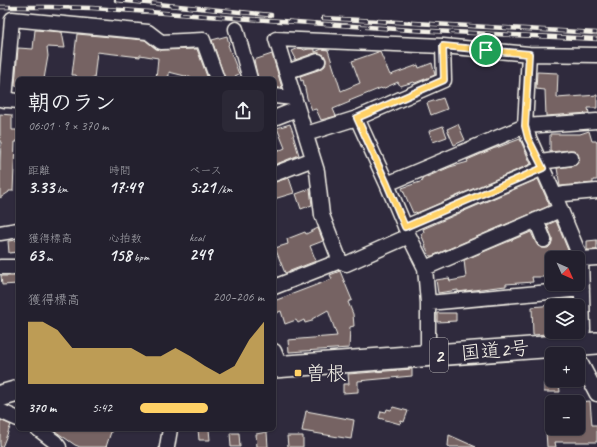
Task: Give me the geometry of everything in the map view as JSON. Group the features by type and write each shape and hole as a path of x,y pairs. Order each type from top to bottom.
{"highway":[{"name":"国道2号","path":"585,348 597,343"},
{"name":"国道2号","path":"276,361 428,356 506,350 545,351"},
{"path":"0,396 16,392"}],"street":[{"path":"8,100 6,19 148,32 161,42 203,40 216,77"},
{"path":"236,29 249,77"},
{"path":"571,158 541,165 346,264 340,261 322,215 317,171 276,39 443,46 529,54 597,55"},
{"path":"306,134 357,118 444,80 443,46"},
{"path":"529,54 525,126 528,138 555,196 578,251"},
{"path":"286,72 318,61"},
{"path":"276,97 296,103"},
{"path":"276,117 296,103"},
{"path":"357,118 407,232 425,268 428,303 428,356"},
{"path":"387,184 525,126 597,121"},
{"path":"276,173 308,161"},
{"path":"555,196 597,191"},
{"path":"425,268 560,210"},
{"path":"536,220 544,240"},
{"path":"0,233 16,230"},
{"path":"585,259 597,258"},
{"path":"276,286 340,261"},
{"path":"0,267 16,267"},
{"path":"428,303 570,291"},
{"path":"578,347 582,330 582,291"},
{"path":"585,369 597,394"},
{"path":"0,411 16,417"},
{"path":"41,431 59,447"},
{"path":"167,447 170,431"}],"building":[{"path":"35,30 62,32 65,48 47,47 48,56 44,77 16,77 15,86 18,48 33,49"},
{"path":"77,34 145,40 156,49 161,50 197,49 207,77 189,77 169,72 168,77 156,77 158,58 140,55 140,57 97,52 94,77 76,77 76,75 72,75"},
{"path":"227,36 228,45 239,74 235,76 236,77 224,77 212,40"},
{"path":"299,48 304,50 315,49 315,52 322,49 328,50 341,91 360,83 352,61 378,52 380,52 390,75 418,65 419,68 432,63 435,75 415,83 400,86 398,82 382,89 381,88 333,109 336,116 321,120 316,109 312,110 307,98 303,80 301,81 300,76 321,69 325,66 326,59 324,55 315,53 295,60 292,51"},
{"path":"272,54 282,88 276,88 276,77 258,77 254,60"},
{"path":"537,72 558,73 557,98 597,95 597,108 588,108 589,113 546,116 545,90 536,89"},
{"path":"443,98 447,109 431,115 427,103"},
{"path":"0,114 12,115 12,130 16,130 13,191 9,191 0,198 1,142"},
{"path":"290,124 299,155 276,164 276,152 285,148 277,128"},
{"path":"458,124 465,140 454,145 447,129"},
{"path":"443,126 447,137 433,142 429,131"},
{"path":"589,131 592,141 597,141 597,180 593,180 593,183 560,186 557,168 576,165 579,161 579,157 574,150 550,152 550,134 580,134"},
{"path":"520,139 531,164 417,213 413,213 402,188 423,181 422,179 450,167 468,162 467,160"},
{"path":"289,178 294,193 276,198 276,181"},
{"path":"538,179 549,206 430,256 421,234 424,232 423,229"},
{"path":"310,189 312,205 301,209 296,194"},
{"path":"556,221 568,251 545,251 545,277 532,277 533,282 506,284 506,286 458,292 458,290 438,293 436,280 449,278 450,281 466,278 464,260 531,232 538,246 548,248 551,245 552,237 547,225"},
{"path":"318,228 323,241 310,246 316,261 285,273 276,248 288,244 287,239 305,232 306,234"},
{"path":"16,240 16,252 9,253 8,241"},
{"path":"597,240 597,250 587,250 587,241"},
{"path":"340,271 352,300 348,302 353,314 354,326 350,327 349,348 289,352 288,340 337,336 328,310 312,319 312,321 305,323 304,320 298,323 296,320 285,324 281,311 276,313 276,300 332,279 330,275"},
{"path":"1,276 16,276 16,284 2,285"},
{"path":"545,306 545,334 533,335 532,307"},
{"path":"437,313 456,313 456,321 437,322"},
{"path":"412,369 412,376 358,381 358,392 343,393 343,384 349,384 348,374"},
{"path":"544,383 545,387 559,387 560,392 544,392"},
{"path":"585,401 590,401 592,425 597,425 597,442 555,442 556,447 547,447 546,435 585,435"},
{"path":"393,407 408,411 404,422 401,421 400,424 379,418 381,411 386,412 387,409 391,410"},
{"path":"306,411 354,420 351,439 302,431"},
{"path":"0,420 11,425 2,447 0,447"},
{"path":"55,431 111,431 106,447 80,447"},
{"path":"198,431 209,431 210,440 199,440"},
{"path":"267,432 268,447 257,447 256,434"},
{"path":"230,433 239,433 240,447 231,447"},
{"path":"449,435 476,447 450,447 448,446"},
{"path":"287,436 303,436 303,447 288,447"}],"railway":[{"path":"116,0 271,15"},
{"path":"0,7 92,8 411,30 597,39"},
{"path":"323,18 597,33"}],"place":[{"name":"曽根","path":"298,373"}],"route":[{"path":"443,46 486,50 529,54 525,126 528,138 543,168 405,227 357,118 444,80 443,46"}]}
